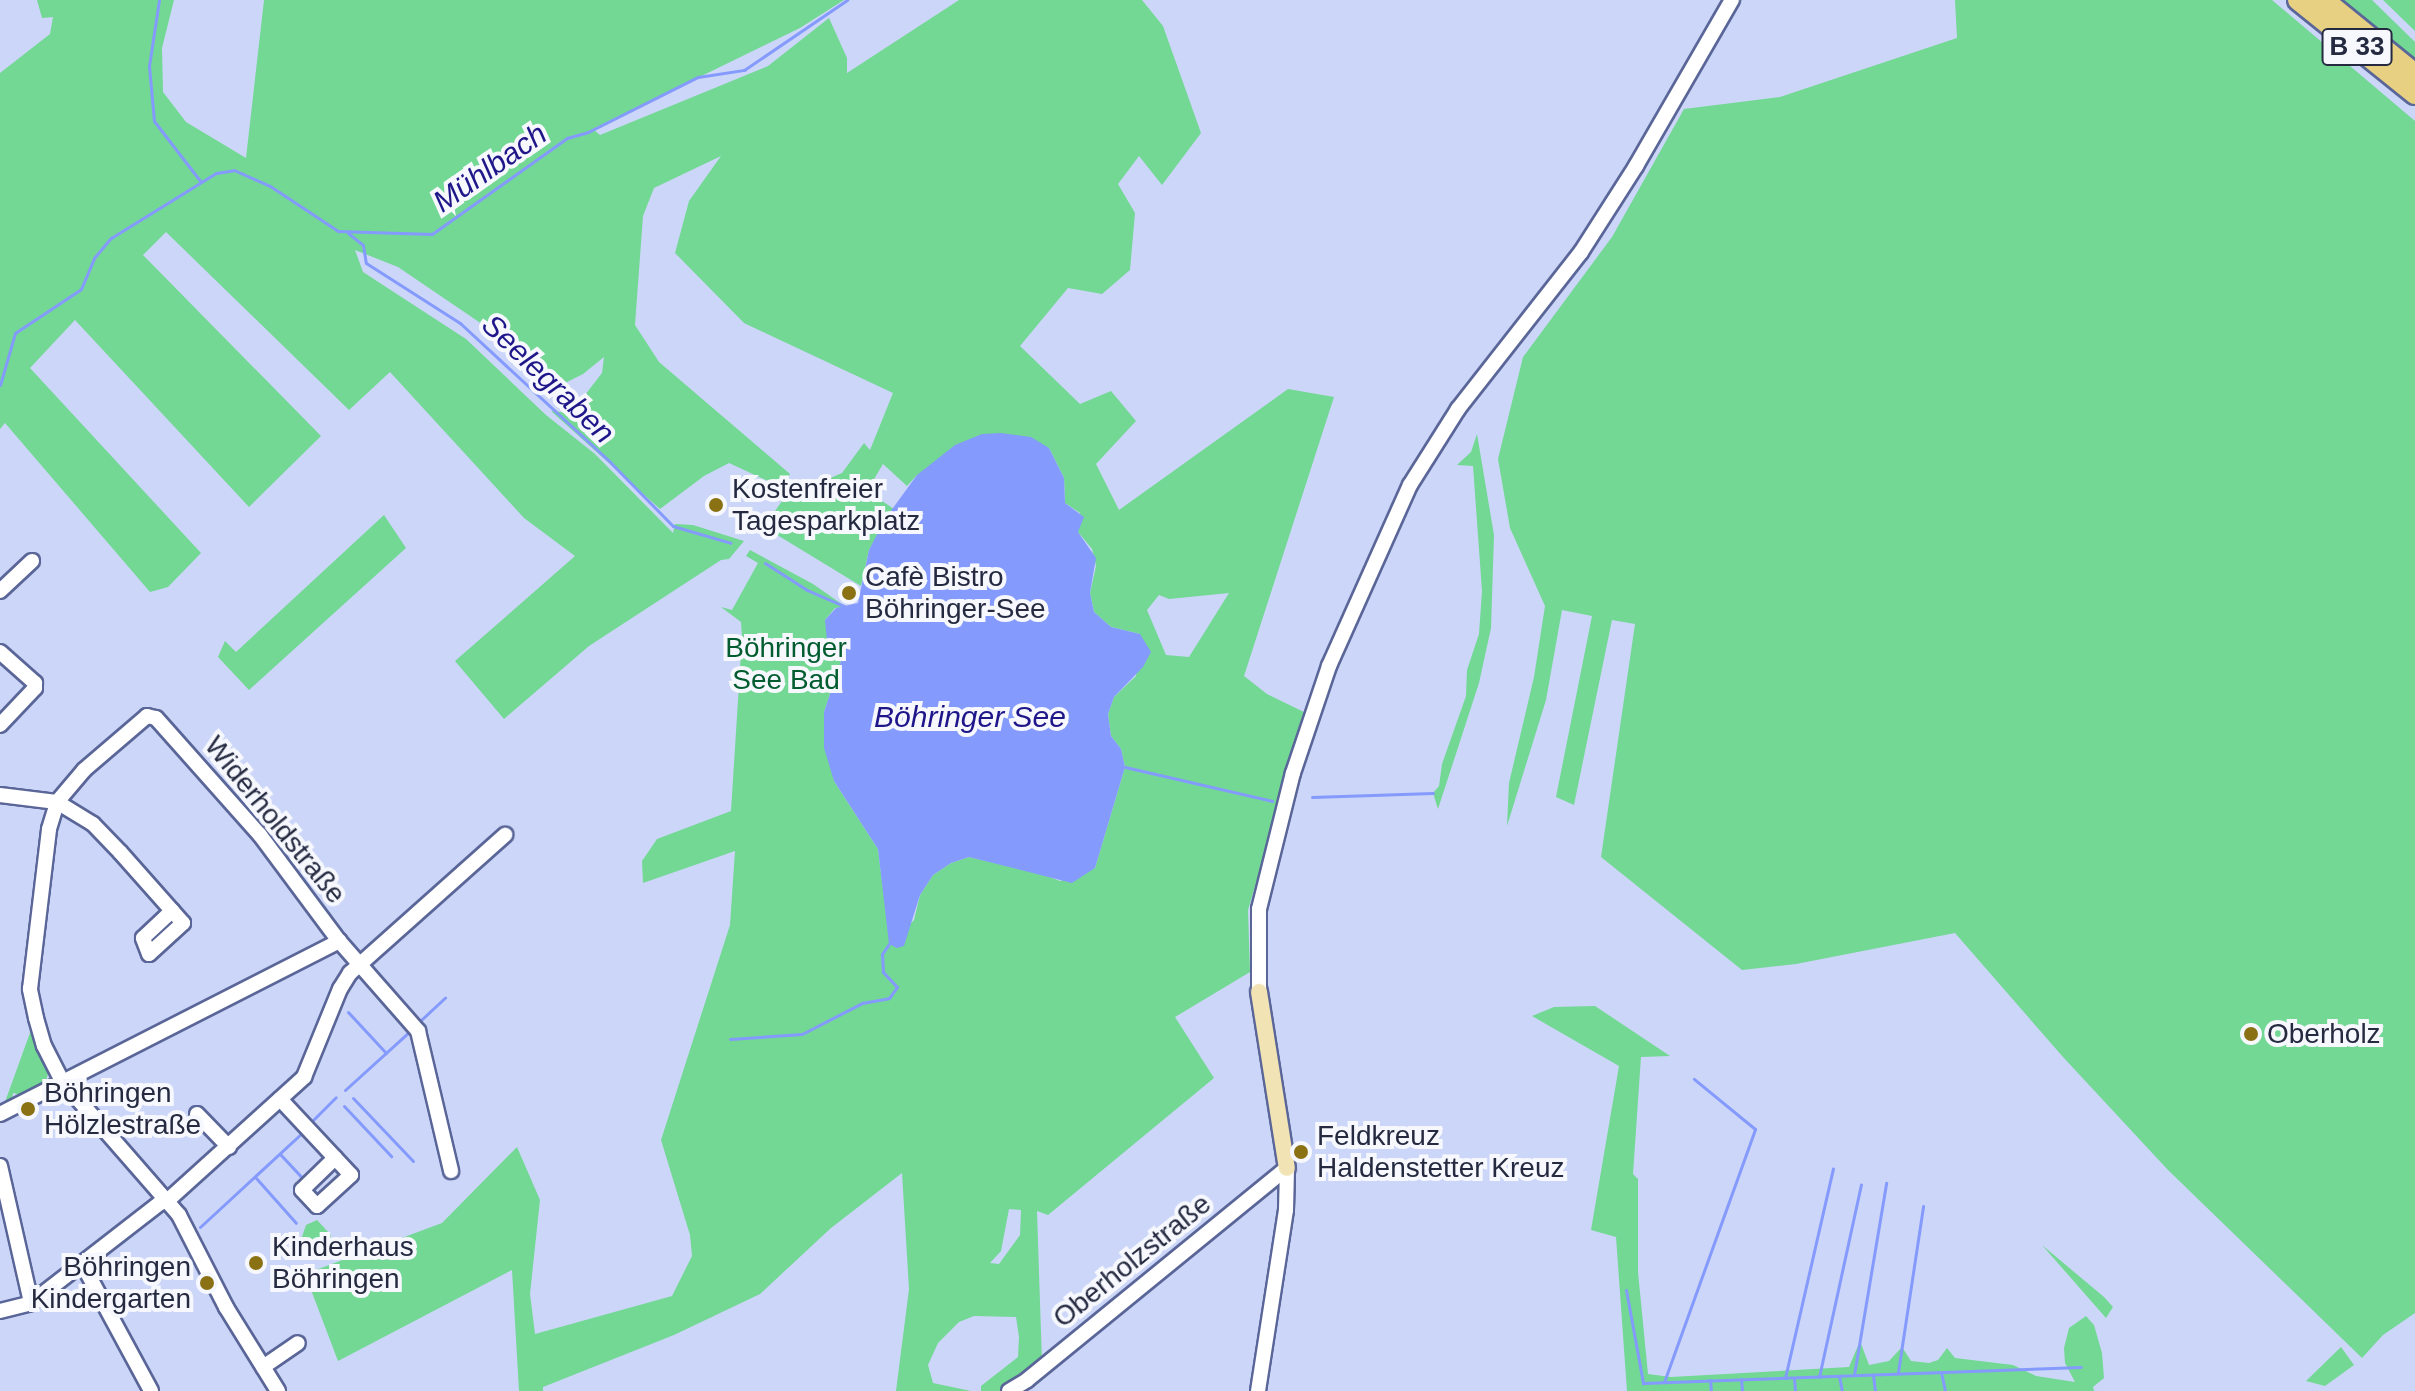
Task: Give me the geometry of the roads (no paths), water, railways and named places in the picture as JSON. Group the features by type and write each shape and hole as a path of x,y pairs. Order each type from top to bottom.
{"highway":[{"name":"B 33","path":"2298,0 2415,94"},
{"name":"B 33","path":"2324,0 2415,74"}],"main road":[{"path":"1259,992 1287,1168"}],"street":[{"path":"1259,992 1259,909 1293,773 1335,652 1410,485 1458,409 1581,252 1636,166 1732,0"},
{"path":"0,591 32,561"},
{"path":"0,652 35,683 35,688 0,725"},
{"name":"Widerholdstraße","path":"57,802 84,770 147,716 156,718 260,835 358,965 418,1031 451,1171"},
{"path":"0,795 57,802 93,824 172,911"},
{"path":"57,802 49,829 30,989 44,1046 62,1081 190,1231 226,1307 278,1391"},
{"path":"0,1311 31,1303 160,1203 167,1201 304,1077 340,989 358,965 505,835"},
{"path":"0,1114 188,1021 339,941"},
{"path":"280,1099 335,1158"},
{"path":"197,1114 229,1147"},
{"path":"0,1166 31,1303"},
{"path":"1258,1391 1286,1210 1287,1168"},
{"name":"Oberholzstraße","path":"1009,1391 1027,1380 1287,1168"},
{"path":"83,1265 151,1391"},
{"path":"263,1367 298,1343"}],"water":[{"name":"Böhringer See","path":"982,434 1031,437 1049,448 1064,478 1065,503 1084,517 1078,532 1096,558 1090,593 1094,612 1111,627 1140,634 1151,652 1143,667 1114,697 1108,714 1111,736 1121,749 1125,767 1095,868 1072,883 969,857 951,863 933,875 920,895 904,946 897,948 889,944 878,849 834,781 824,748 824,712 843,655 827,642 825,620 836,608 858,603 869,550 885,519 917,475 955,445"}],"waterway":[{"path":"159,0 149,66 154,121 201,182"},
{"name":"Mühlbach","path":"0,385 15,333 81,289 94,258 111,238 216,173 234,170 270,186 338,231 432,234 567,138 588,132 698,77 744,70 847,0"},
{"name":"Seelegraben","path":"348,233 363,245 366,263 460,323 611,463 673,526 731,543"},
{"name":"Seelegraben","path":"765,563 807,590 846,607"},
{"path":"1125,767 1272,801"},
{"path":"1312,797 1433,793"},
{"path":"730,1039 802,1034 862,1003 889,998 897,987 883,972 882,954 889,944"},
{"path":"421,1020 445,998"},
{"path":"348,1012 386,1053"},
{"path":"345,1090 410,1031"},
{"path":"1664,1382 1755,1129 1694,1079"},
{"path":"311,1122 336,1097"},
{"path":"353,1098 413,1161"},
{"path":"344,1106 391,1156"},
{"path":"200,1227 302,1133"},
{"path":"280,1154 303,1179"},
{"path":"1785,1378 1833,1168"},
{"path":"256,1178 296,1223"},
{"path":"1854,1375 1886,1183"},
{"path":"1819,1377 1861,1185"},
{"path":"1898,1372 1923,1206"},
{"path":"1626,1290 1643,1383 2081,1367"},
{"path":"1941,1372 1945,1391"},
{"path":"1873,1375 1875,1391"},
{"path":"1839,1376 1842,1391"},
{"path":"1741,1379 1742,1391"},
{"path":"1794,1379 1795,1391"},
{"path":"1710,1380 1711,1391"}],"place":[{"name":"Kostenfreier Tagesparkplatz","path":"716,505"},
{"name":"Cafè Bistro Böhringer-See","path":"849,593"},
{"name":"Oberholz","path":"2251,1034"},
{"name":"Böhringen Hölzlestraße","path":"28,1109"},
{"name":"Feldkreuz Haldenstetter Kreuz","path":"1301,1152"},
{"name":"Kinderhaus Böhringen","path":"256,1263"},
{"name":"Böhringen Kindergarten","path":"207,1283"}],"park label":[{"name":"Böhringer See Bad","path":"786,664"}]}
